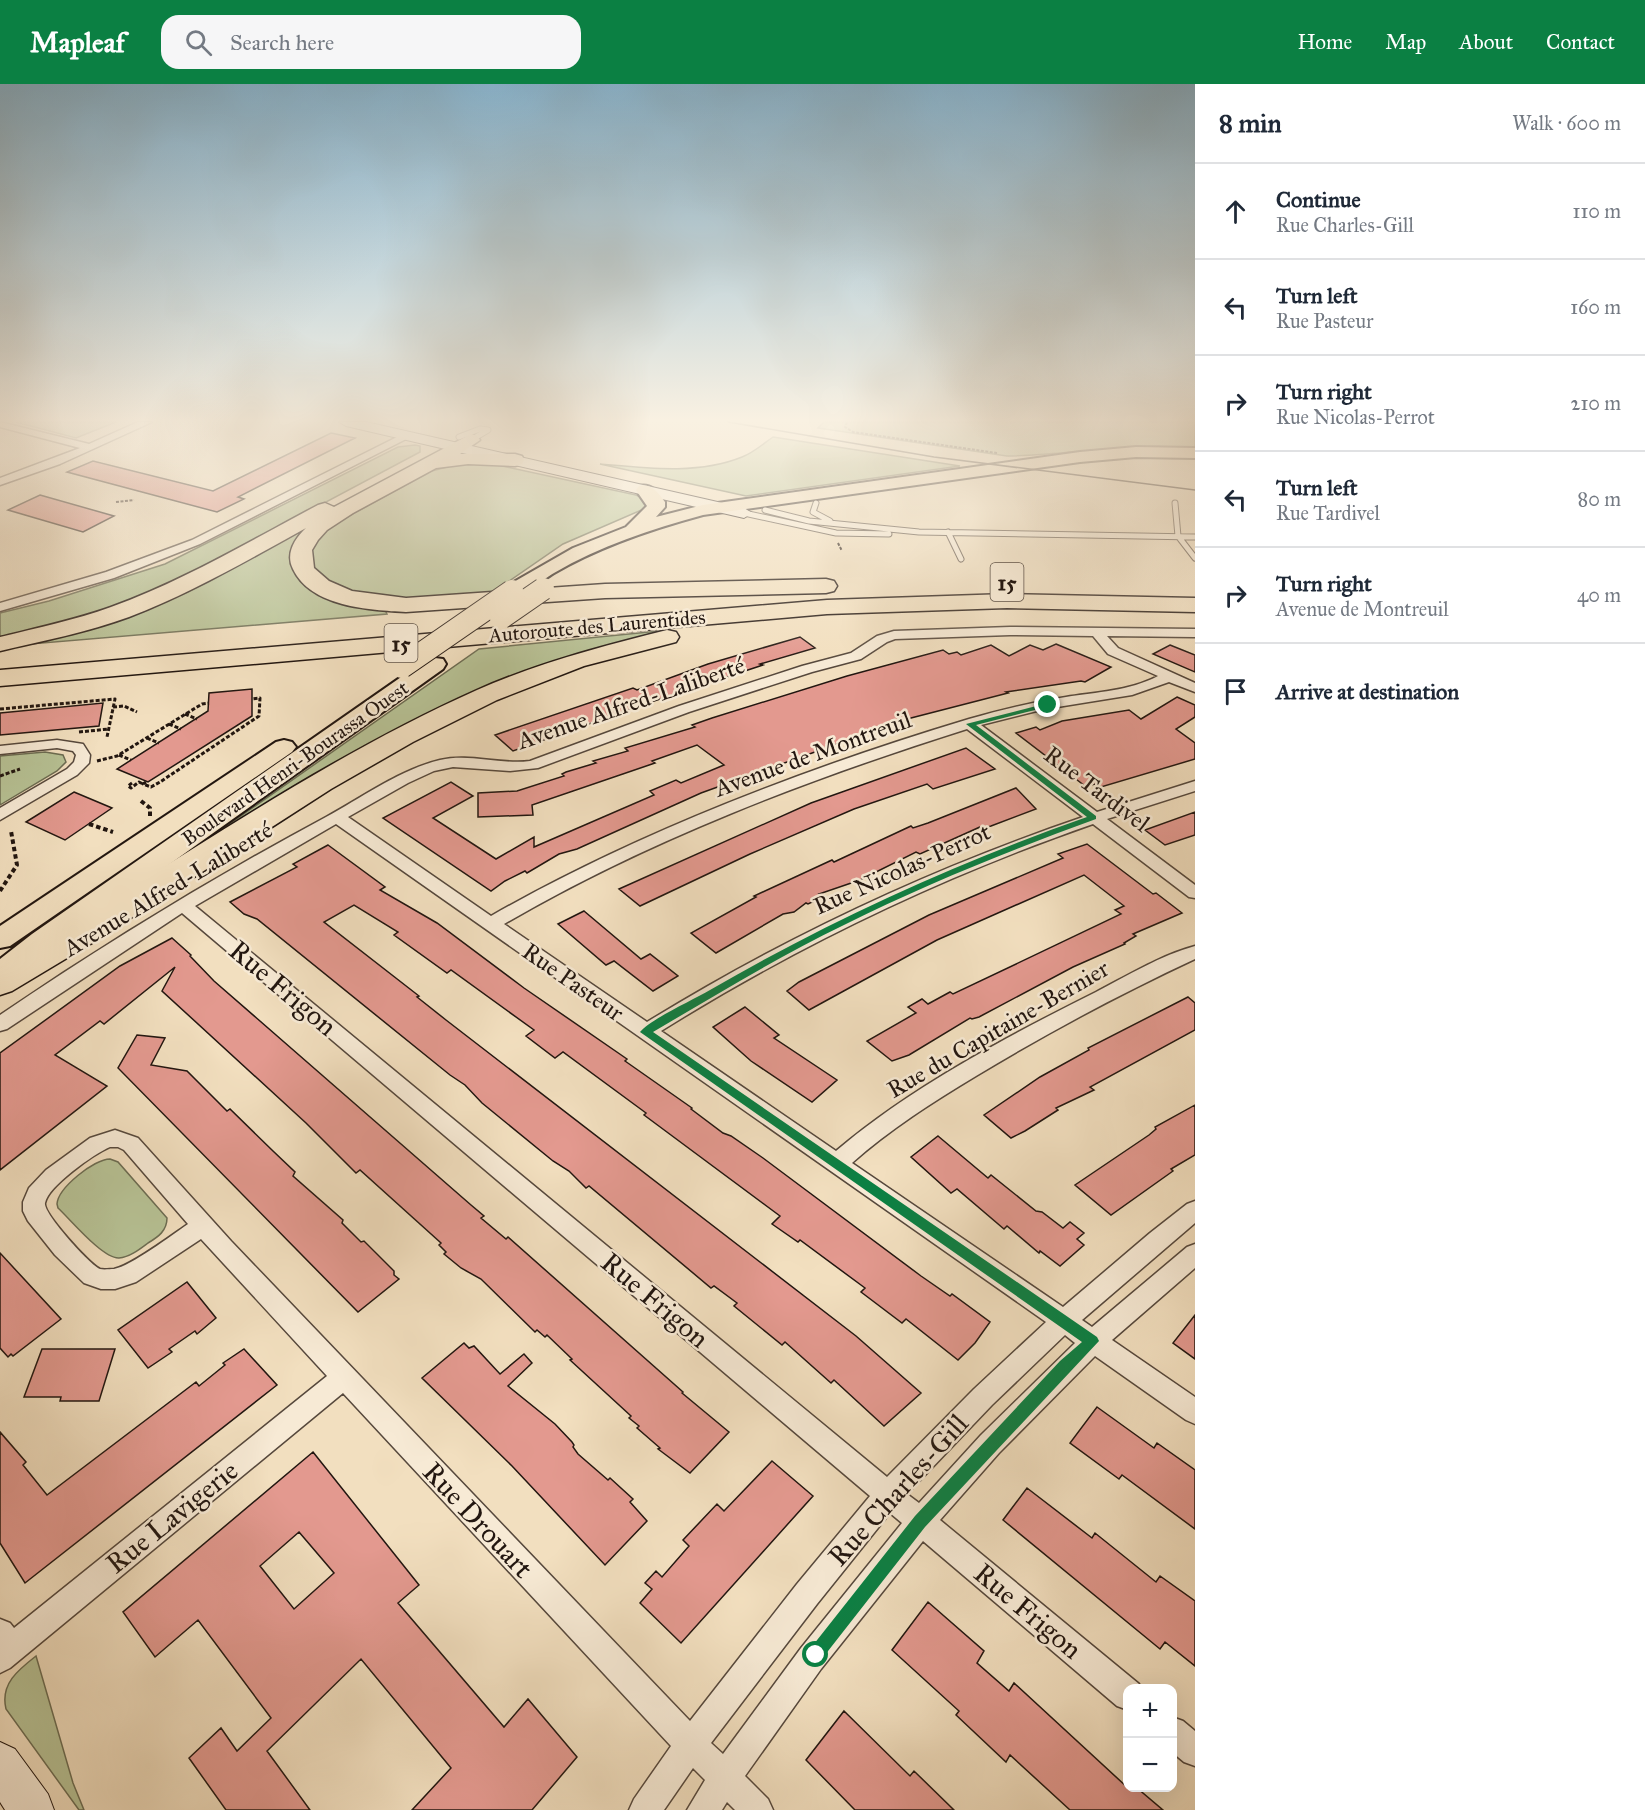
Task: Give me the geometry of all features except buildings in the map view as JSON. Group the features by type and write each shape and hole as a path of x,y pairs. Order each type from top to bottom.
{"highway":[{"path":"0,644 80,624 156,597 341,503"},
{"path":"360,503 339,514 311,535 303,545 300,556 302,567 322,586 347,597 379,603 406,605 604,591 867,585"},
{"name":"Autoroute des Laurentides","path":"0,656 629,602 867,585 1054,582 1195,586"},
{"name":"Autoroute des Laurentides","path":"0,678 801,609 997,601 1195,604"},
{"path":"0,983 61,949 186,868 369,756 468,702 548,670 604,652 801,609"}],"main road":[{"path":"633,530 656,507 656,503"},
{"name":"Boulevard Henri-Bourassa Ouest","path":"0,974 50,935 543,589 588,562 628,544 744,508 780,503"},
{"name":"Boulevard Henri-Bourassa Ouest","path":"0,939 512,591 573,555 633,530 719,507 765,510 819,503"}],"street":[{"path":"0,606 110,575 196,542 275,503"},
{"path":"700,503 719,507"},
{"path":"730,503 744,508"},
{"name":"Avenue Alfred-Laliberté","path":"0,1024 99,956 183,905 399,783 440,765 459,762 510,768 533,765 694,705 856,656 890,636 981,631 1195,633"},
{"path":"1096,631 1113,651 1195,688"},
{"name":"Avenue de Montreuil","path":"490,924 570,881 737,806 862,758 1030,708 1131,692 1168,677"},
{"name":"Rue Tardivel","path":"970,724 1195,893"},
{"path":"0,750 64,744 78,747 83,755 81,763 67,776 0,815"},
{"name":"Rue Nicolas-Perrot","path":"645,1032 725,985 841,922 1004,849 1093,817 1195,786"},
{"name":"Rue Pasteur","path":"337,817 1195,1412"},
{"name":"Rue Frigon","path":"183,905 1123,1691"},
{"name":"Rue du Capitaine-Bernier","path":"836,1164 860,1143 928,1097 1022,1039 1114,990 1195,952"},
{"name":"Rue Drouart","path":"203,1226 128,1275 114,1279 101,1279 90,1275 78,1263 40,1220 34,1205 37,1194 49,1180 97,1143 118,1139 131,1144 203,1226 344,1377 692,1745 758,1810"},
{"name":"Rue Charles-Gill","path":"645,1810 795,1609 889,1496 949,1431 1063,1322 1195,1210"},
{"name":"Rue Charles-Gill","path":"703,1810 816,1655 920,1521 1065,1366 1195,1254"},
{"name":"Rue Lavigerie","path":"4,1647 344,1377"},
{"path":"1177,1735 1195,1751"},
{"path":"0,1764 32,1810"}],"lane":[{"path":"816,503 813,512 843,526"},
{"path":"1175,503 1178,536 1195,558"},
{"path":"744,508 836,533 874,535 948,532 1195,537"},
{"path":"765,510 809,521 843,526 919,532"},
{"path":"948,532 961,559"}],"path":[{"path":"132,783 128,786 131,788 139,782 150,787 259,716 260,698 252,699"},
{"path":"0,709 47,707 115,699 107,737"},
{"path":"96,761 118,755 202,704 209,703"},
{"path":"113,707 124,706 136,712"},
{"path":"185,714 197,719"},
{"path":"169,724 181,729"},
{"path":"79,732 109,729"},
{"path":"228,731 234,733"},
{"path":"147,738 159,743"},
{"path":"118,755 131,760"},
{"path":"190,755 196,758"},
{"path":"0,776 20,769"},
{"path":"163,773 170,775"},
{"path":"141,801 150,808"},
{"path":"89,824 113,832"},
{"path":"0,891 16,865 11,831"}],"green space":[{"path":"287,503 325,503 170,585 70,623 0,638 0,613 49,601 165,564"},
{"path":"374,503 645,503 646,508 563,544 486,597 400,600 347,591 320,576 312,565 310,555 320,536 336,523"},
{"path":"311,522 296,544 291,557 292,565 302,582 385,610 387,614 31,644 32,641 74,631"},
{"path":"659,631 661,636 554,664 104,912 479,649"},
{"path":"45,752 63,755 66,762 57,771 0,805 0,756"},
{"path":"110,1159 118,1162 167,1218 164,1230 158,1236 135,1252 119,1258 112,1257 96,1246 58,1208 57,1204 63,1190 86,1169"},
{"path":"36,1656 73,1783 84,1810 79,1810 6,1709 8,1685 17,1672"}],"route":[{"path":"816,1655 920,1521 1065,1366 1092,1341 645,1032 781,953 841,922 1004,849 1093,817 970,724 1048,705"}]}
